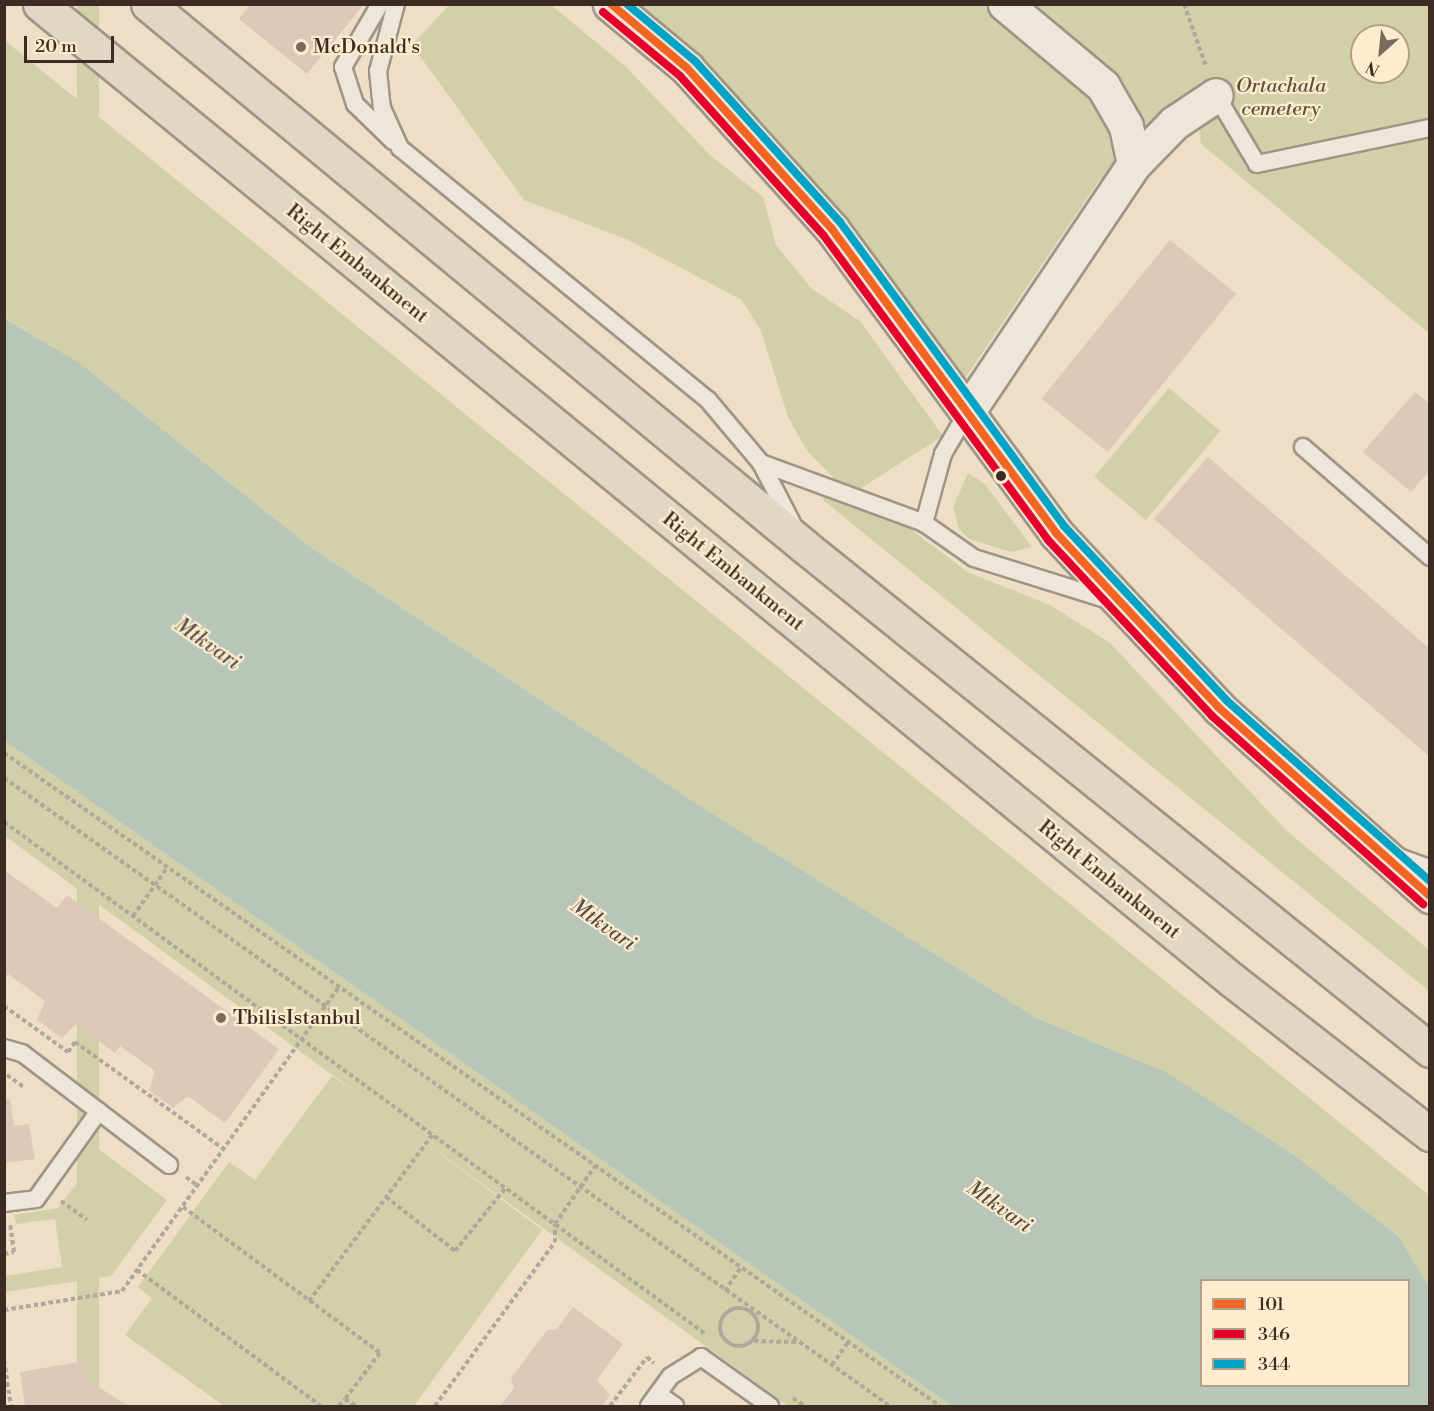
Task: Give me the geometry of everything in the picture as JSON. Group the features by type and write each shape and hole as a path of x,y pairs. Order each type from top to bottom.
{"highway":[{"name":"Right Embankment","path":"40,4 1232,980 1430,1134"},
{"path":"148,4 804,546 1430,1050"}],"street":[{"path":"610,4 687,68 824,220 968,411 1056,533 1219,708 1370,846 1430,896"},
{"path":"1005,4 1103,86 1126,126 1134,164"},
{"path":"968,411 1134,164 1174,123 1216,95"}],"lane":[{"path":"380,4 343,67 356,104 400,148 708,400 761,463 804,546"},
{"path":"396,4 378,71 382,108 400,148"},
{"path":"1216,95 1257,164 1430,128"},
{"path":"924,523 939,464 968,411"},
{"path":"1303,447 1430,557"},
{"path":"761,463 924,523 974,558 1122,604"},
{"path":"1370,846 1430,868"},
{"path":"4,1048 22,1053 169,1165"},
{"path":"6,1203 36,1199 99,1111"},
{"path":"675,1407 653,1400 671,1376 701,1357 770,1407"}],"path":[{"path":"1184,4 1216,95"},
{"path":"4,753 940,1407"},
{"path":"4,778 324,1008 890,1407"},
{"path":"4,822 709,1336"},
{"path":"133,916 167,868"},
{"path":"4,1310 122,1291 338,988"},
{"path":"4,1006 68,1052 75,1042 224,1149"},
{"path":"309,1301 433,1134"},
{"path":"435,1407 555,1242 555,1224 595,1166"},
{"path":"386,1197 455,1251 506,1187"},
{"path":"44,1188 87,1220"},
{"path":"4,1254 14,1252 6,1203"},
{"path":"183,1207 380,1353 339,1407"},
{"path":"725,1290 741,1267"},
{"path":"137,1270 321,1407"},
{"path":"749,1309 726,1314 720,1324 730,1345 753,1341 799,1342"},
{"path":"749,1309 757,1318 753,1341"},
{"path":"832,1365 848,1342"},
{"path":"718,1343 736,1356"},
{"path":"4,1360 11,1407"},
{"path":"788,1394 805,1407"},
{"path":"345,1399 356,1407"}],"green space":[{"path":"77,5 99,5 99,1406 77,1406"},
{"path":"449,5 551,5 626,67 711,156 763,197 776,245 811,288 860,321 943,436 858,490 969,573 1050,605 1110,643 1287,831 1429,950 1429,991 823,500 833,477 808,452 788,417 761,331 742,300 626,239 524,200 412,45"},
{"name":"Ortachala cemetery","path":"637,5 1429,5 1429,333 1201,144 1194,88 1098,182 965,378 837,209 708,68"},
{"path":"4,40 1429,1195 1429,1287 1399,1237 1294,1155 1166,1072 1038,1019 694,802 313,549 78,362 5,318"},
{"path":"1169,388 1220,431 1146,520 1094,477"},
{"path":"968,473 984,483 1032,547 1011,552 969,539 959,529 953,507"},
{"path":"5,741 952,1406 788,1406 408,1130 542,1230 414,1406 224,1406 125,1335 152,1298 138,1287 229,1162 255,1180 332,1076 364,1098 5,836"},
{"path":"86,1140 167,1200 111,1276 5,1292 5,1276 62,1267 55,1219 16,1224 14,1215 58,1208 93,1162 78,1151"}],"water":[{"name":"Mtkvari","path":"4,318 78,362 313,549 694,802 1038,1019 1166,1072 1294,1155 1399,1237 1429,1287 1429,1406 952,1406 5,741"}],"building":[{"name":"McDonald's","path":"251,4 364,4 307,74 239,19"},
{"path":"1170,240 1236,293 1108,452 1042,399"},
{"path":"1415,392 1430,404 1430,470 1411,492 1363,452"},
{"path":"1208,457 1430,649 1430,757 1154,519"},
{"path":"4,870 57,908 67,895 279,1049 225,1123 188,1096 173,1108 149,1090 155,1071 120,1046 115,1053 76,1024 62,1038 37,1020 45,1001 8,974 4,978"},
{"path":"10,1099 14,1126 29,1124 35,1159 4,1163 4,1100"},
{"path":"573,1307 623,1344 597,1380 610,1395 602,1406 500,1406 514,1388 511,1378 547,1330 557,1329"},
{"path":"84,1361 86,1379 128,1406 25,1406 20,1372"}],"transit line":[{"name":"101","path":"611,4 687,68 832,229 1056,533 1219,708 1430,896"},
{"name":"344","path":"627,4 695,61 840,222 1064,526 1226,700 1430,881"},
{"name":"346","path":"603,12 680,76 824,236 1048,540 1212,716 1423,904"}],"place":[{"name":"McDonald's","path":"301,47"},
{"name":"TbilisIstanbul","path":"221,1018"}]}
